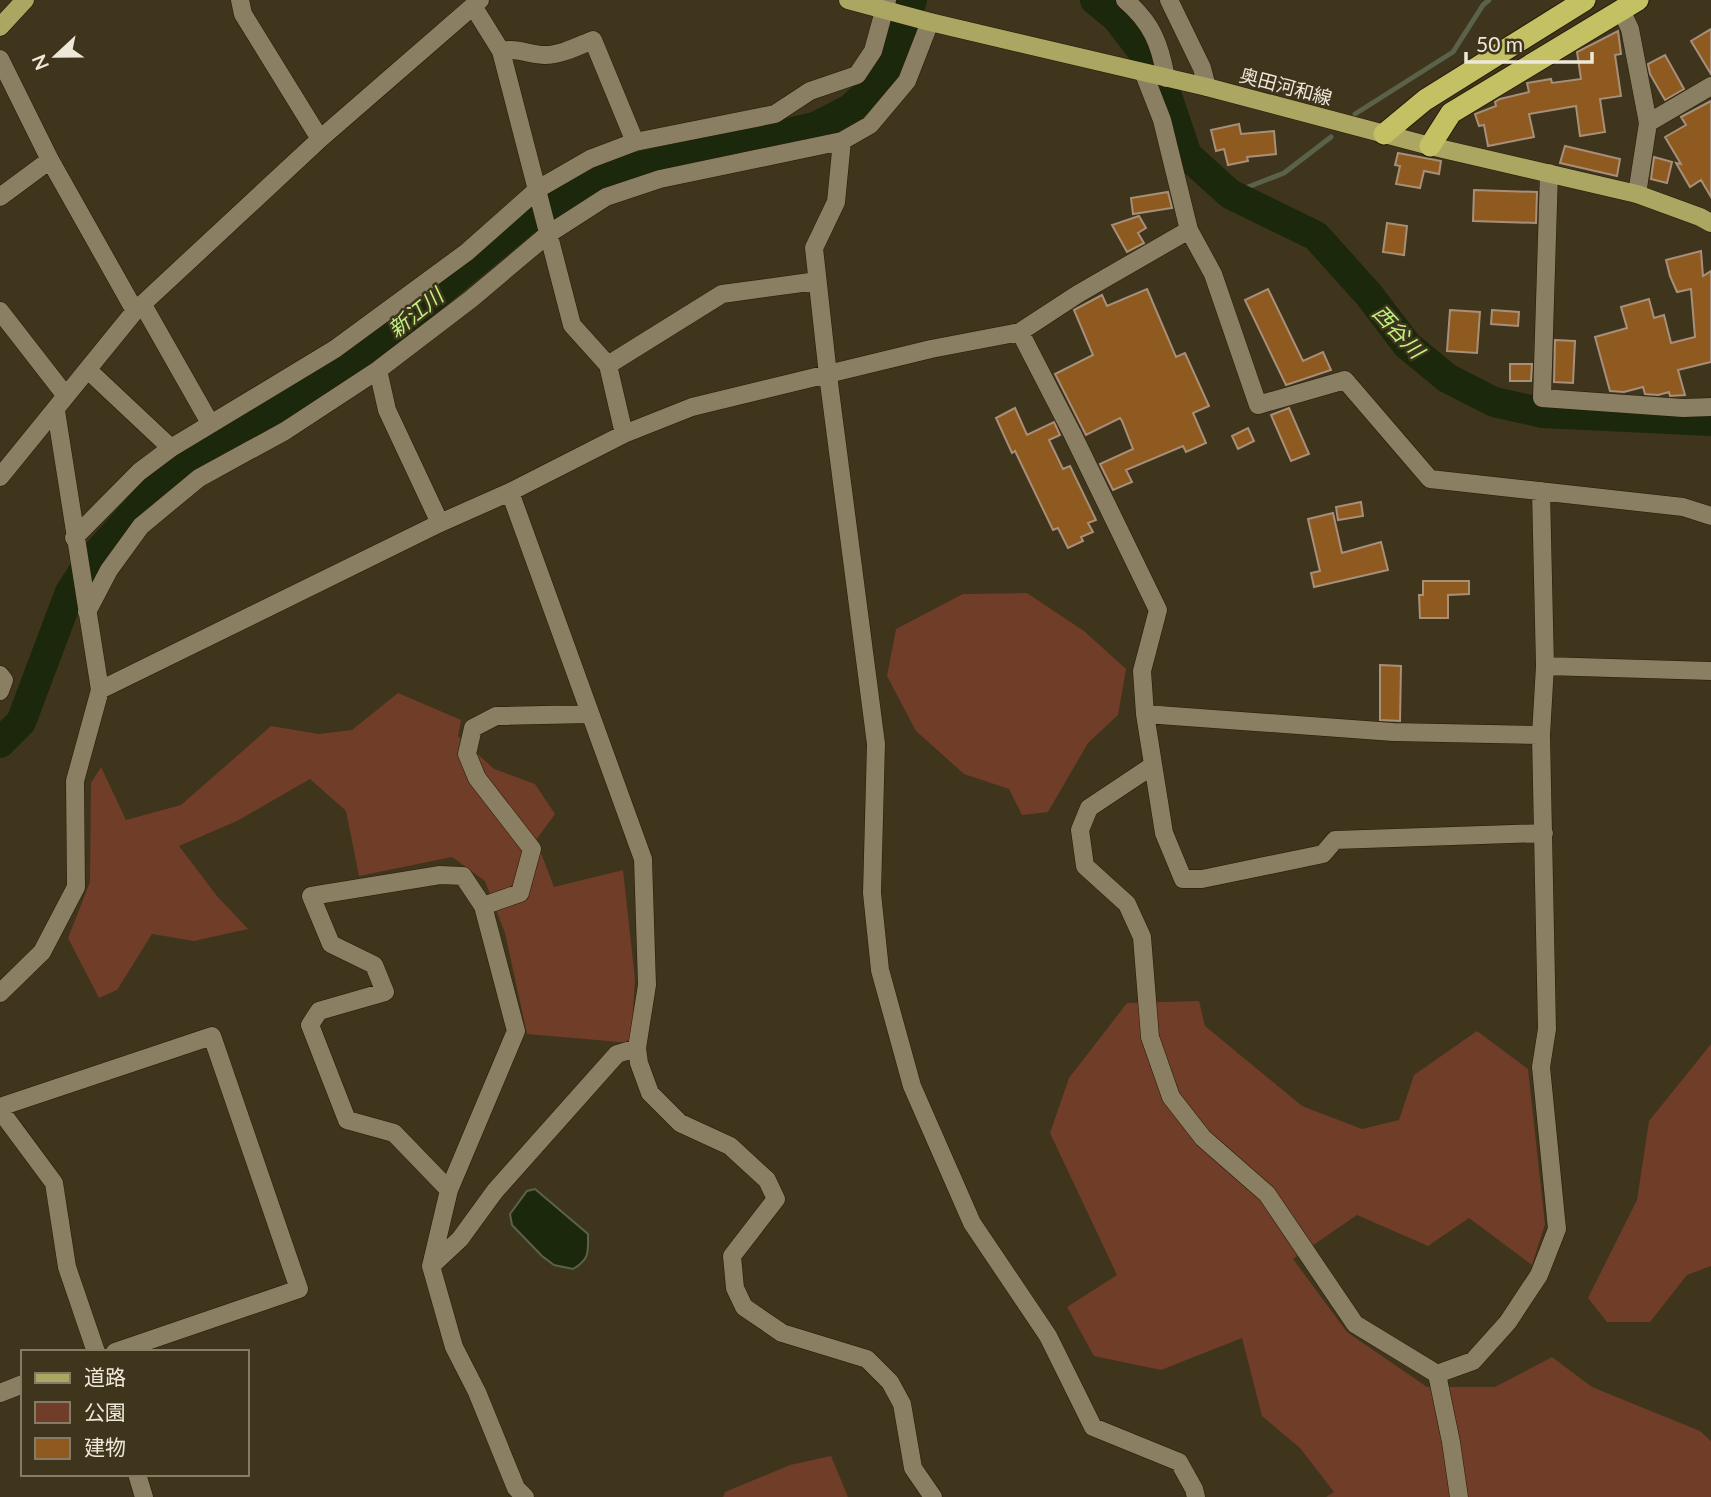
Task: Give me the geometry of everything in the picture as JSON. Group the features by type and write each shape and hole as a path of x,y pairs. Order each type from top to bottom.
{"highway":[{"path":"1384,134 1424,100 1585,0"},
{"path":"1430,146 1451,113 1630,5"}],"main road":[{"path":"4,23 25,0"},
{"name":"奥田河和線","path":"848,0 886,5 930,22 1207,87 1430,146 1637,194 1711,223"}],"street":[{"path":"4,23 9,0"},
{"path":"240,0 243,14 286,88 320,139"},
{"path":"1125,0 1142,14 1161,48 1166,78"},
{"path":"1169,0 1202,68 1207,87"},
{"path":"0,477 139,308 320,139 476,3 501,51 572,325 608,365 624,434"},
{"path":"74,538 139,472 210,423 335,349 467,252 538,189 590,159 635,142 775,114 810,91 857,75 873,51 886,5"},
{"path":"1630,5 1630,29 1648,122 1637,194"},
{"path":"88,612 108,570 141,526 199,478 285,430 378,370 471,299 546,230 606,197 660,179 842,141 870,125 907,81 930,22"},
{"path":"501,51 509,49 544,55 559,53 593,40 635,142"},
{"path":"0,59 50,160 210,423"},
{"path":"1144,74 1161,120 1189,230 1213,274 1258,405 1345,380 1430,479 1683,507 1711,516"},
{"path":"1648,122 1711,86"},
{"path":"842,141 836,202 814,248 876,744 872,893 880,970 912,1086 972,1223 1048,1336 1093,1427 1179,1462 1196,1497"},
{"path":"0,197 50,160"},
{"path":"1549,173 1542,398 1683,408 1711,407"},
{"path":"100,690 624,434 692,407 931,349 1020,332 1189,230"},
{"path":"608,365 722,294 817,282"},
{"path":"0,311 61,404 74,538 100,690 75,781 76,887 42,952 0,993"},
{"path":"1020,332 1158,610 1142,671 1145,714 1164,833 1183,879 1202,879 1323,854 1335,840 1544,833"},
{"path":"88,370 171,448"},
{"path":"378,370 387,411 440,523"},
{"path":"1437,1374 1473,1361 1508,1322 1539,1275 1557,1229 1541,1067 1546,1029 1541,735 1545,666 1541,491"},
{"path":"510,492 643,859 647,985 637,1048 639,1063 650,1093 680,1123 730,1146 767,1180 776,1199 732,1256 736,1287 744,1307 782,1333 867,1359 890,1382 902,1404 914,1468 933,1497"},
{"path":"1545,666 1711,671"},
{"path":"0,675 4,680 0,691"},
{"path":"483,906 520,893 532,849 477,778 467,754 473,728 496,716 590,714"},
{"path":"1145,714 1393,732 1541,735"},
{"path":"1152,766 1089,808 1080,830 1085,866 1127,904 1142,937 1150,1037 1171,1097 1203,1138 1267,1194 1355,1324 1437,1374 1459,1497"},
{"path":"449,1190 394,1133 347,1120 310,1025 319,1011 386,992 374,965 331,944 311,896 440,874 463,876 483,906 516,1031 449,1190 431,1266 454,1347 477,1392 516,1488 525,1497"},
{"path":"95,1350 67,1267 54,1183 0,1108 212,1036 299,1289 121,1350"},
{"path":"431,1266 460,1239 495,1191 617,1054 637,1048"},
{"path":"0,1393 21,1385"},
{"path":"138,1476 144,1497"}],"green space":[{"path":"1027,593 1084,631 1126,669 1118,715 1088,743 1048,812 1022,815 1009,789 964,774 916,731 887,676 896,629 963,594"},
{"path":"398,693 461,720 458,736 494,769 535,784 555,814 536,840 554,887 623,870 635,979 631,1043 527,1034 505,933 485,881 452,857 359,876 346,811 310,779 237,821 179,846 217,896 248,929 194,941 152,934 117,990 99,998 68,938 90,882 91,783 101,767 126,820 181,805 271,726 319,734 352,730"},
{"path":"1199,1001 1205,1026 1302,1106 1362,1129 1399,1120 1414,1075 1477,1031 1528,1069 1545,1224 1532,1265 1469,1218 1428,1246 1357,1215 1293,1259 1347,1332 1427,1387 1495,1387 1552,1357 1592,1387 1700,1431 1711,1441 1711,1497 1326,1497 1334,1492 1300,1448 1262,1416 1242,1338 1161,1370 1094,1356 1067,1307 1117,1275 1050,1133 1069,1078 1127,1003"},
{"path":"1711,1044 1711,1266 1687,1275 1650,1322 1607,1322 1588,1298 1637,1200 1649,1121"},
{"path":"831,1456 848,1497 723,1497 725,1492 790,1465"}],"shaded area":[{"path":"535,1189 588,1234 587,1254 583,1262 573,1269 554,1265 512,1225 510,1214 527,1191"}],"building":[{"path":"1711,29 1711,74 1691,41"},
{"path":"1618,31 1621,54 1615,55 1621,96 1600,99 1605,132 1580,136 1576,106 1529,114 1534,137 1488,146 1484,125 1479,126 1475,114 1496,106 1495,102 1500,99 1529,92 1527,83 1551,79 1552,83 1581,79 1577,52"},
{"path":"1665,55 1684,89 1665,100 1650,74 1648,64"},
{"path":"1711,101 1711,197 1701,180 1690,187 1676,163 1681,164 1665,137 1686,125 1681,117"},
{"path":"1239,124 1241,134 1274,131 1276,154 1247,157 1248,161 1228,165 1224,149 1216,151 1211,130"},
{"path":"1565,146 1620,159 1617,176 1560,163"},
{"path":"1398,153 1441,161 1439,174 1424,171 1420,188 1396,184 1400,166 1395,165"},
{"path":"1654,157 1672,162 1667,183 1651,179"},
{"path":"1474,190 1537,192 1536,223 1473,221"},
{"path":"1168,192 1172,208 1133,214 1131,198"},
{"path":"1139,216 1146,228 1138,233 1144,243 1127,252 1112,225"},
{"path":"1387,223 1407,226 1404,255 1383,252"},
{"path":"1701,251 1703,276 1711,271 1711,362 1678,370 1685,395 1670,396 1669,392 1645,394 1643,387 1624,392 1610,391 1595,337 1627,328 1621,307 1649,299 1654,318 1664,315 1671,343 1695,337 1691,289 1677,292 1666,260"},
{"path":"1147,289 1176,357 1185,353 1209,406 1193,413 1206,443 1186,452 1183,446 1126,470 1132,482 1113,490 1100,464 1133,449 1122,421 1120,418 1086,435 1055,374 1093,355 1074,310 1102,295 1107,306"},
{"path":"1268,289 1303,361 1323,352 1331,370 1286,385 1245,300"},
{"path":"1450,310 1480,312 1477,353 1447,351"},
{"path":"1492,310 1519,312 1518,326 1491,324"},
{"path":"1555,340 1575,341 1573,383 1554,382"},
{"path":"1510,364 1532,364 1531,381 1510,381"},
{"path":"1015,408 1027,435 1054,422 1060,435 1049,440 1063,469 1070,466 1096,520 1088,523 1093,532 1081,537 1083,541 1068,548 1058,528 1053,530 996,418"},
{"path":"1289,408 1309,454 1291,461 1271,415"},
{"path":"1248,428 1254,441 1238,449 1232,436"},
{"path":"1361,502 1363,516 1338,520 1336,507"},
{"path":"1333,513 1342,553 1381,542 1388,570 1314,587 1311,573 1320,571 1308,519"},
{"path":"1423,581 1469,581 1469,594 1448,595 1448,618 1420,618 1419,595 1423,595"},
{"path":"1380,665 1401,666 1400,721 1380,720"}],"waterway":[{"name":"新江川","path":"0,743 21,722 70,592 91,560 179,463 285,404 370,349 525,221 603,175 815,127 850,109 878,84 902,34 912,0"},
{"name":"西谷川","path":"1095,0 1117,18 1147,57"},
{"path":"1355,114 1453,52 1489,0"},
{"name":"西谷川","path":"1168,99 1187,155 1230,194 1316,236 1369,295 1407,345 1447,378 1494,402 1543,413 1711,421"},
{"path":"1230,194 1284,173 1331,137"}]}
